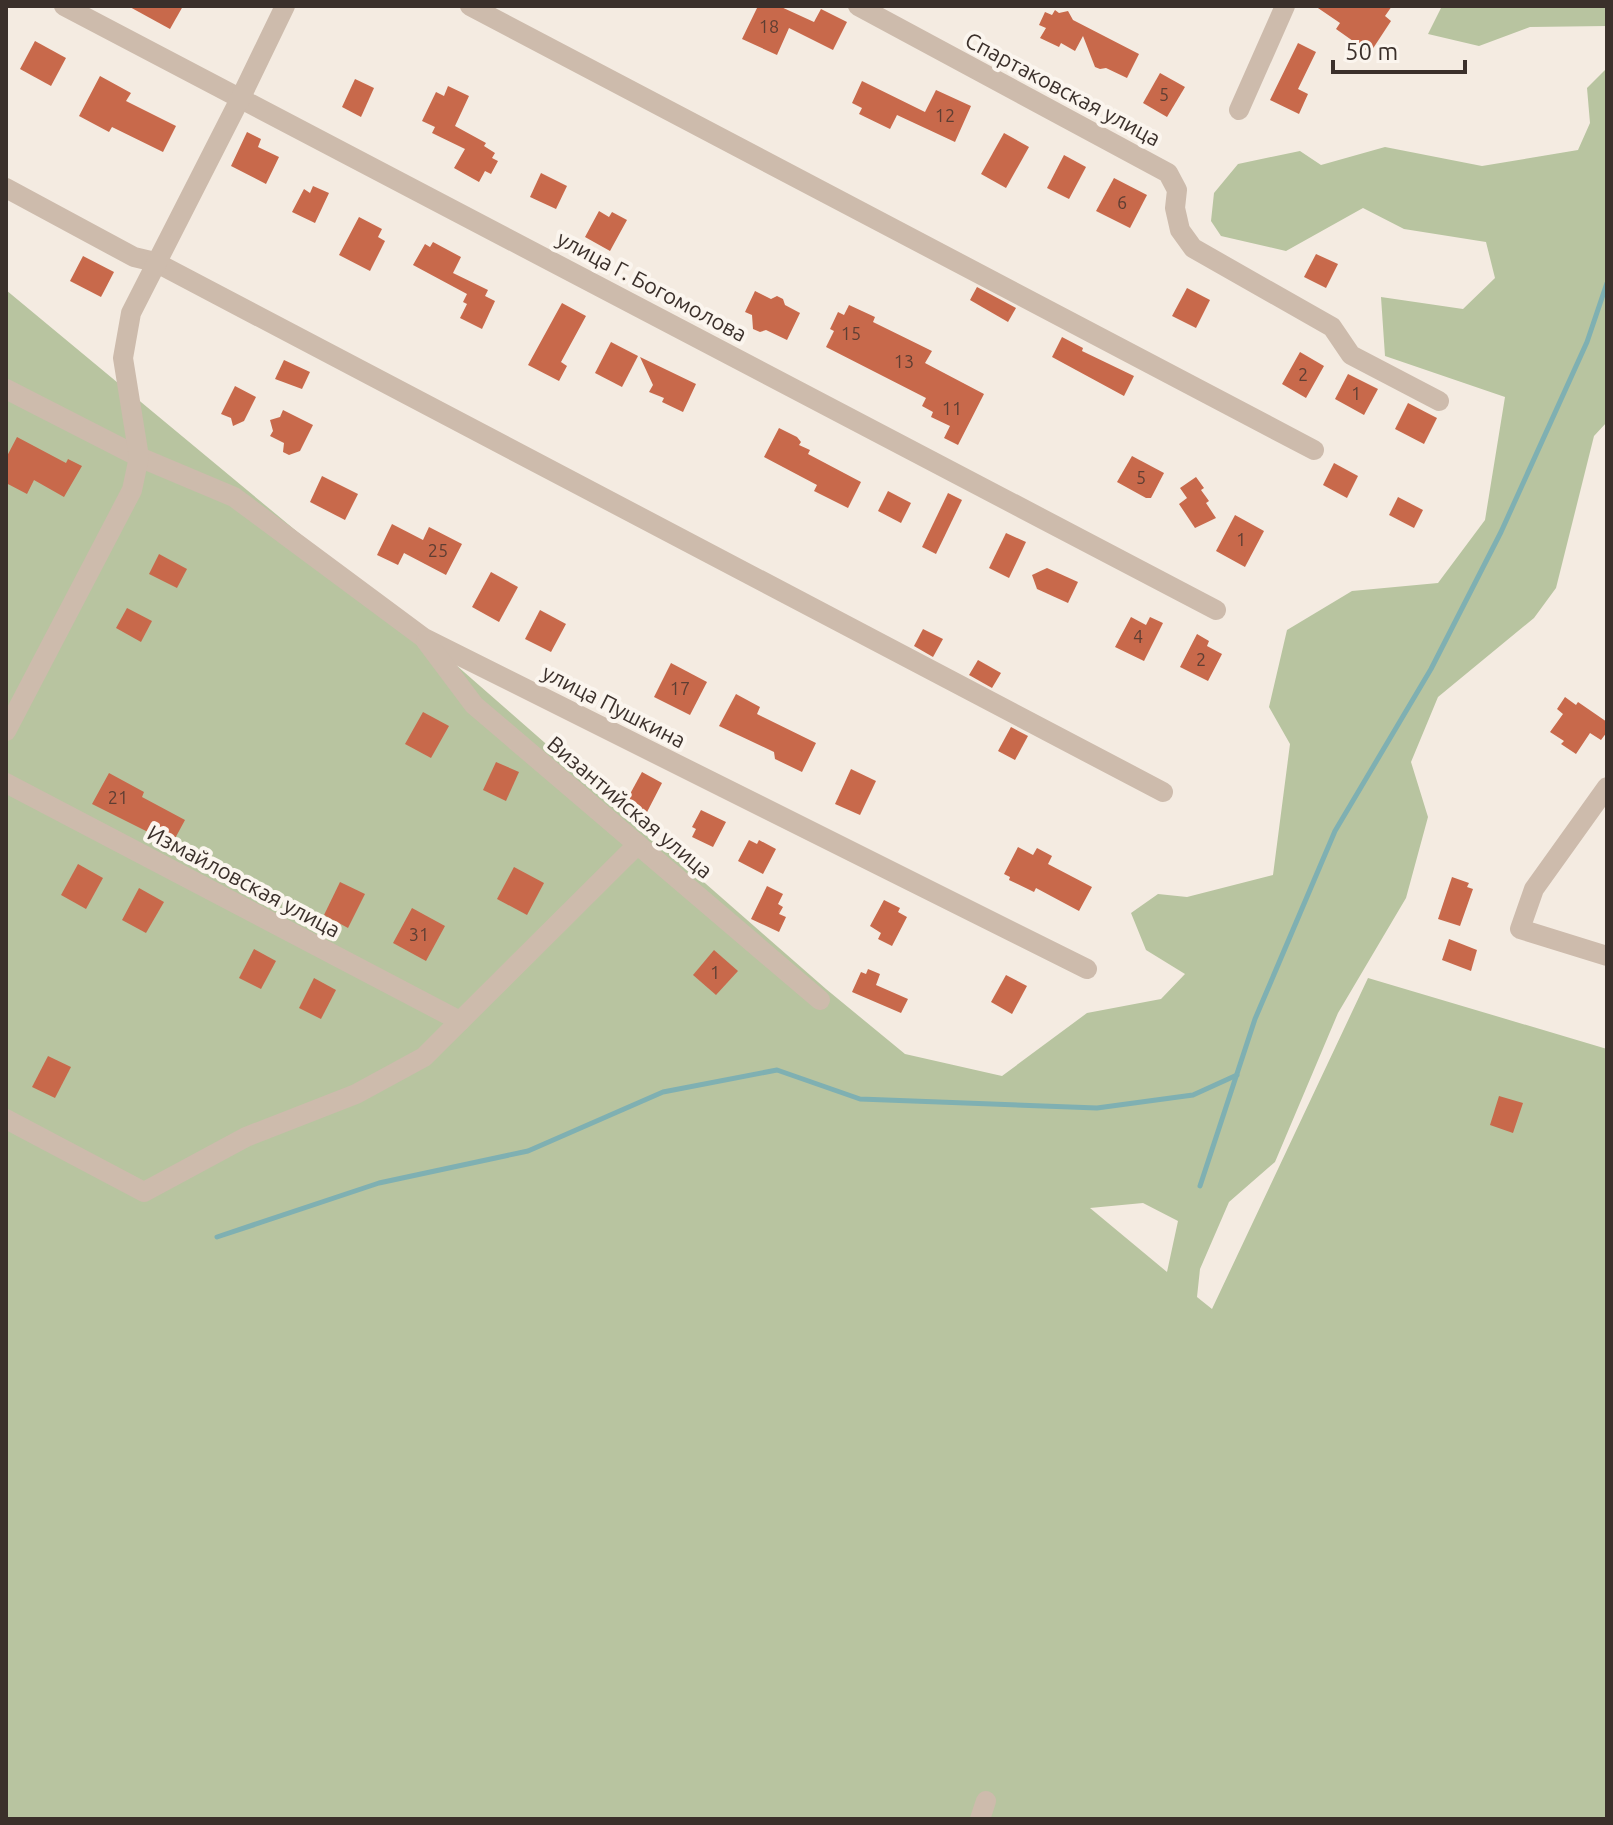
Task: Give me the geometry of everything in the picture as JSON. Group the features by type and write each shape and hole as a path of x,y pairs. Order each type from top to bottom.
{"street":[{"name":"улица Г. Богомолова","path":"64,6 1216,610"},
{"path":"6,731 132,490 139,457 123,358 131,313 285,6"},
{"path":"470,6 1314,450"},
{"name":"Спартаковская улица","path":"858,6 1168,173 1177,190 1175,208 1180,230 1193,248 1332,327 1351,355 1439,401"},
{"path":"1239,110 1285,6"},
{"path":"6,188 134,257 155,262 1163,792"},
{"name":"улица Пушкина","path":"6,389 139,457 234,497 424,638 1087,969"},
{"name":"Византийская улица","path":"424,638 474,705 820,1000"},
{"name":"Измайловская улица","path":"6,783 460,1021"},
{"path":"1607,787 1534,889 1520,929 1607,956"},
{"path":"6,1119 144,1192 246,1137 356,1094 424,1057 637,845"}],"green space":[{"path":"1442,6 1607,6 1607,26 1530,27 1479,46 1428,34"},
{"path":"1607,68 1607,422 1594,436 1556,588 1534,618 1438,697 1411,762 1428,817 1406,898 1338,1013 1275,1162 1229,1202 1200,1269 1197,1297 1212,1309 1368,978 1607,1049 1607,1819 6,1819 6,290 424,637 826,989 905,1054 1002,1076 1087,1013 1161,999 1185,974 1146,950 1131,913 1158,894 1187,897 1273,875 1290,744 1269,707 1287,630 1352,591 1438,583 1485,520 1505,397 1385,356 1381,297 1463,309 1495,278 1486,242 1404,229 1363,208 1286,251 1221,236 1211,221 1214,193 1238,164 1300,151 1321,165 1385,147 1482,166 1578,150 1590,123 1587,88","holes":["1143,1203 1178,1221 1167,1272 1090,1208"]}],"building":[{"path":"128,6 183,6 170,29"},
{"path":"779,6 814,22 821,9 847,22 833,50 789,28 777,55 742,39 757,8"},
{"path":"1315,6 1392,6 1385,16 1391,21 1370,53 1336,29 1340,23"},
{"path":"1055,10 1059,13 1068,11 1073,20 1139,54 1127,78 1106,68 1095,67 1083,36 1075,51 1061,43 1059,47 1040,38 1046,28 1039,25 1045,12 1052,15"},
{"path":"35,41 66,58 51,86 20,69"},
{"path":"1298,43 1316,52 1298,89 1308,94 1299,114 1270,100"},
{"path":"1160,73 1185,87 1167,117 1143,103"},
{"path":"100,76 131,93 126,101 176,126 163,152 112,127 109,132 79,116"},
{"path":"355,79 374,88 361,117 342,107"},
{"path":"862,81 925,112 936,90 971,106 955,142 897,115 890,129 859,114 862,108 852,103"},
{"path":"448,86 469,96 455,126 486,143 484,146 495,153 492,158 498,161 491,174 485,171 479,182 454,168 465,149 432,133 435,127 422,121 436,92 444,96"},
{"path":"247,132 261,139 258,147 279,157 266,184 231,166"},
{"path":"1004,133 1029,147 1006,188 981,174"},
{"path":"1064,155 1086,167 1069,199 1047,188"},
{"path":"541,173 567,186 556,209 530,197"},
{"path":"1114,178 1147,195 1130,228 1096,211"},
{"path":"313,186 329,193 315,223 292,212 304,189 310,193"},
{"path":"599,211 609,217 612,212 627,220 610,251 585,237"},
{"path":"359,217 382,229 378,237 385,241 370,271 339,255"},
{"path":"433,242 461,257 453,273 488,290 485,296 495,301 482,329 460,318 467,304 463,302 467,294 413,265 425,244 430,247"},
{"path":"1316,254 1338,264 1326,288 1304,277"},
{"path":"83,256 114,272 101,297 70,281"},
{"path":"977,287 1016,308 1008,322 970,300"},
{"path":"1187,288 1210,300 1196,328 1172,316"},
{"path":"755,291 771,299 777,296 783,299 785,305 800,313 787,340 766,330 760,332 753,329 752,315 745,312"},
{"path":"562,303 586,316 561,362 567,366 559,381 528,365"},
{"path":"849,305 875,317 873,322 932,351 925,363 984,394 958,445 944,438 950,426 931,417 933,412 922,406 926,398 826,347 838,312 844,315"},
{"path":"1062,337 1083,348 1082,351 1134,376 1124,396 1052,357"},
{"path":"611,342 638,356 622,387 595,373"},
{"path":"1300,352 1324,366 1306,398 1282,384"},
{"path":"640,357 696,384 683,412 662,402 664,398 649,392 653,385"},
{"path":"284,360 310,372 302,389 275,379"},
{"path":"1348,374 1378,389 1364,415 1335,399"},
{"path":"235,386 256,397 244,421 233,426 231,418 221,414"},
{"path":"1408,403 1437,418 1424,444 1395,429"},
{"path":"283,410 313,425 300,451 289,455 283,452 284,443 270,436 273,431 270,420 280,417"},
{"path":"779,428 797,437 801,442 799,445 810,450 808,454 861,482 848,508 814,491 817,485 764,457"},
{"path":"17,437 66,463 68,459 82,466 64,497 34,480 27,494 6,483 6,458"},
{"path":"1132,456 1164,473 1151,498 1117,482"},
{"path":"1334,463 1358,476 1347,498 1323,485"},
{"path":"322,476 358,494 345,520 310,502"},
{"path":"1196,477 1209,501 1206,503 1216,518 1195,528 1179,504 1187,498 1180,488"},
{"path":"888,491 911,503 901,523 878,511"},
{"path":"948,493 962,500 936,554 922,547"},
{"path":"1398,497 1423,510 1414,528 1389,515"},
{"path":"1235,515 1264,531 1245,567 1216,551"},
{"path":"392,524 423,540 429,527 462,544 446,575 404,553 398,565 377,555"},
{"path":"1006,533 1026,542 1009,578 989,568"},
{"path":"159,554 187,569 177,588 149,574"},
{"path":"1047,568 1078,582 1068,603 1037,589 1032,575"},
{"path":"491,572 518,587 499,622 472,607"},
{"path":"127,608 152,621 141,642 116,628"},
{"path":"540,610 566,624 551,652 525,639"},
{"path":"1131,617 1146,625 1150,617 1163,623 1144,661 1115,647"},
{"path":"923,629 943,639 933,657 914,646"},
{"path":"1197,634 1209,641 1207,646 1222,654 1208,681 1180,667"},
{"path":"978,660 1001,673 992,688 969,675"},
{"path":"671,663 707,682 690,715 654,697"},
{"path":"736,694 760,707 757,714 816,743 802,772 775,759 774,752 719,726"},
{"path":"1565,697 1607,722 1607,732 1601,740 1590,733 1576,754 1550,732 1563,714 1557,709"},
{"path":"423,712 449,726 431,758 405,744"},
{"path":"1011,727 1028,736 1015,760 998,751"},
{"path":"496,762 519,772 506,801 483,790"},
{"path":"851,769 876,781 860,815 835,804"},
{"path":"642,772 662,783 645,816 624,805"},
{"path":"109,773 144,792 142,797 185,820 172,844 92,804"},
{"path":"701,810 726,822 713,847 692,837 696,829 692,827"},
{"path":"749,840 757,844 759,840 776,849 763,874 738,861"},
{"path":"1018,847 1033,855 1037,848 1052,856 1048,864 1092,887 1079,911 1036,888 1034,892 1009,880 1010,877 1004,874"},
{"path":"78,864 103,878 86,909 61,895"},
{"path":"514,867 544,883 527,915 497,899"},
{"path":"1452,877 1469,883 1467,887 1473,889 1460,926 1438,919"},
{"path":"340,882 365,894 348,928 324,915"},
{"path":"767,886 783,894 778,904 783,907 779,914 786,917 779,932 751,919"},
{"path":"139,888 164,902 146,933 122,920"},
{"path":"884,900 900,908 898,912 907,917 892,946 878,939 881,933 870,926"},
{"path":"412,908 445,926 426,961 393,943"},
{"path":"1449,939 1477,950 1471,971 1442,960"},
{"path":"254,949 276,961 261,989 239,978"},
{"path":"714,950 738,971 716,995 693,975"},
{"path":"868,969 880,974 876,985 908,999 901,1013 852,992 861,972 866,974"},
{"path":"1006,975 1027,986 1012,1014 991,1002"},
{"path":"314,978 336,990 321,1019 299,1008"},
{"path":"48,1056 71,1067 55,1098 32,1087"},
{"path":"1499,1096 1523,1103 1513,1133 1490,1125"}],"waterway":[{"path":"1200,1186 1255,1019 1335,831 1431,669 1501,532 1587,342 1607,283"},
{"path":"217,1237 379,1183 528,1151 663,1092 777,1070 860,1099 1097,1108 1193,1095 1237,1075"}]}
